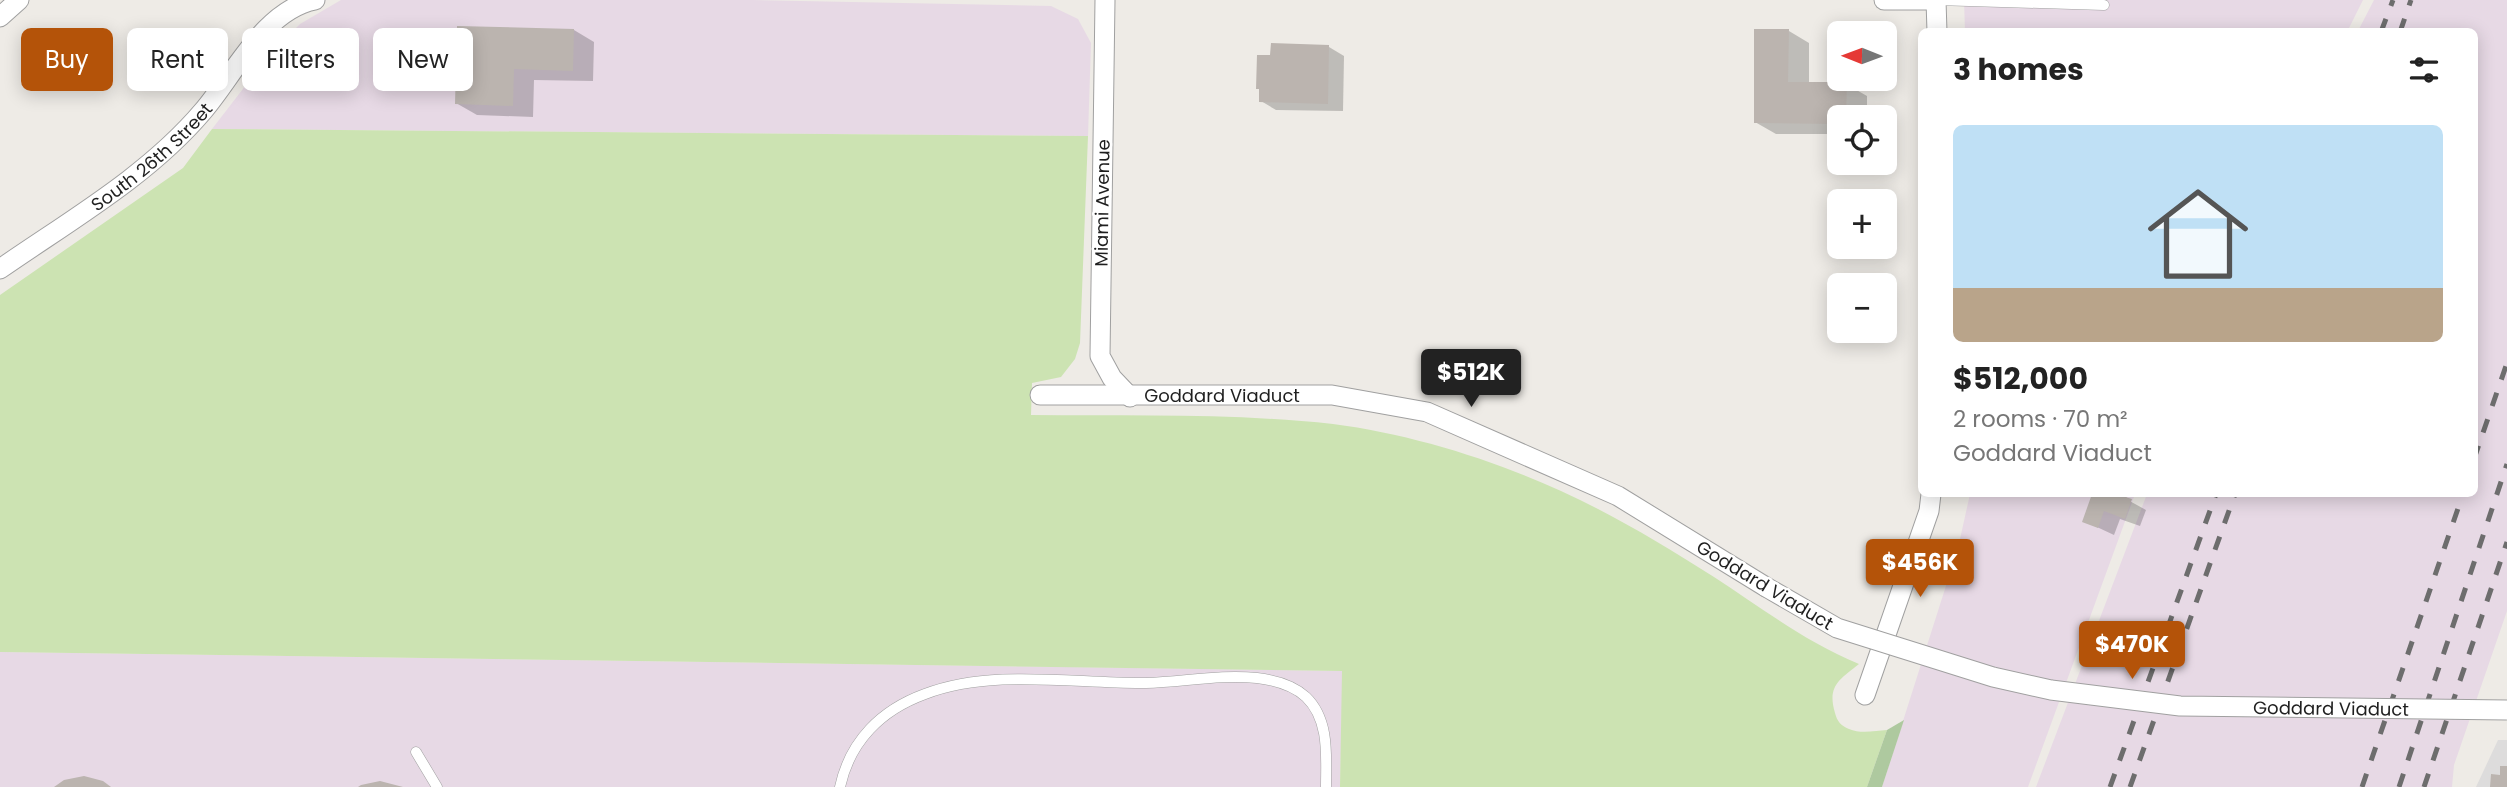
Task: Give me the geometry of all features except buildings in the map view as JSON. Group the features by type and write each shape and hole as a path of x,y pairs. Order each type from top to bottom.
{"street":[{"path":"0,17 19,0"},
{"name":"South 26th Street","path":"0,269 130,177 180,137 264,33 282,17 315,0"},
{"name":"Miami Avenue","path":"1105,0 1100,356 1112,377 1130,397"},
{"path":"1884,0 1936,0 1937,28"},
{"name":"Goddard Viaduct","path":"1040,395 1332,395 1427,412 1618,496 1837,628 1993,677 2051,690 2180,706 2507,710"},
{"path":"1865,695 1929,511 1930,497"}],"lane":[{"path":"1936,0 2104,5"},
{"path":"840,787 852,751 870,726 925,694 994,681 1137,683 1235,677 1277,682 1306,697 1323,727 1326,787"},
{"path":"416,752 437,787"}],"shaded area":[{"path":"341,0 752,0 1051,6 1078,19 1091,43 1088,136 212,129 242,90 359,91 359,28 296,28"},
{"path":"1964,0 2363,0 2349,28 1965,28"},
{"path":"2374,0 2507,0 2507,611 2454,765 2452,787 2036,787 2146,497 2478,497 2478,28 2360,28"},
{"path":"1969,497 2134,497 2028,787 1882,787 1958,548"},
{"path":"0,652 1343,671 1340,787 0,787"},
{"path":"2498,740 2507,740 2507,787 2476,787"}],"green space":[{"path":"212,129 1088,136 1080,343 1075,359 1061,377 1032,383 1031,415 1220,417 1295,420 1362,428 1450,449 1507,468 1561,491 1639,531 1802,635 1859,664 1837,684 1833,704 1837,718 1846,728 1863,732 1887,730 1867,787 1340,787 1342,671 0,652 0,295 183,168"},
{"path":"1904,720 1882,787 1867,787 1887,730"}],"railway":[{"path":"2382,28 2393,0"},
{"path":"2401,28 2411,0"},
{"path":"2478,447 2507,363"},
{"path":"2399,787 2507,464"},
{"path":"2110,787 2215,497"},
{"path":"2130,787 2234,497"},
{"path":"2362,787 2462,497"},
{"path":"2424,787 2507,542"}]}
